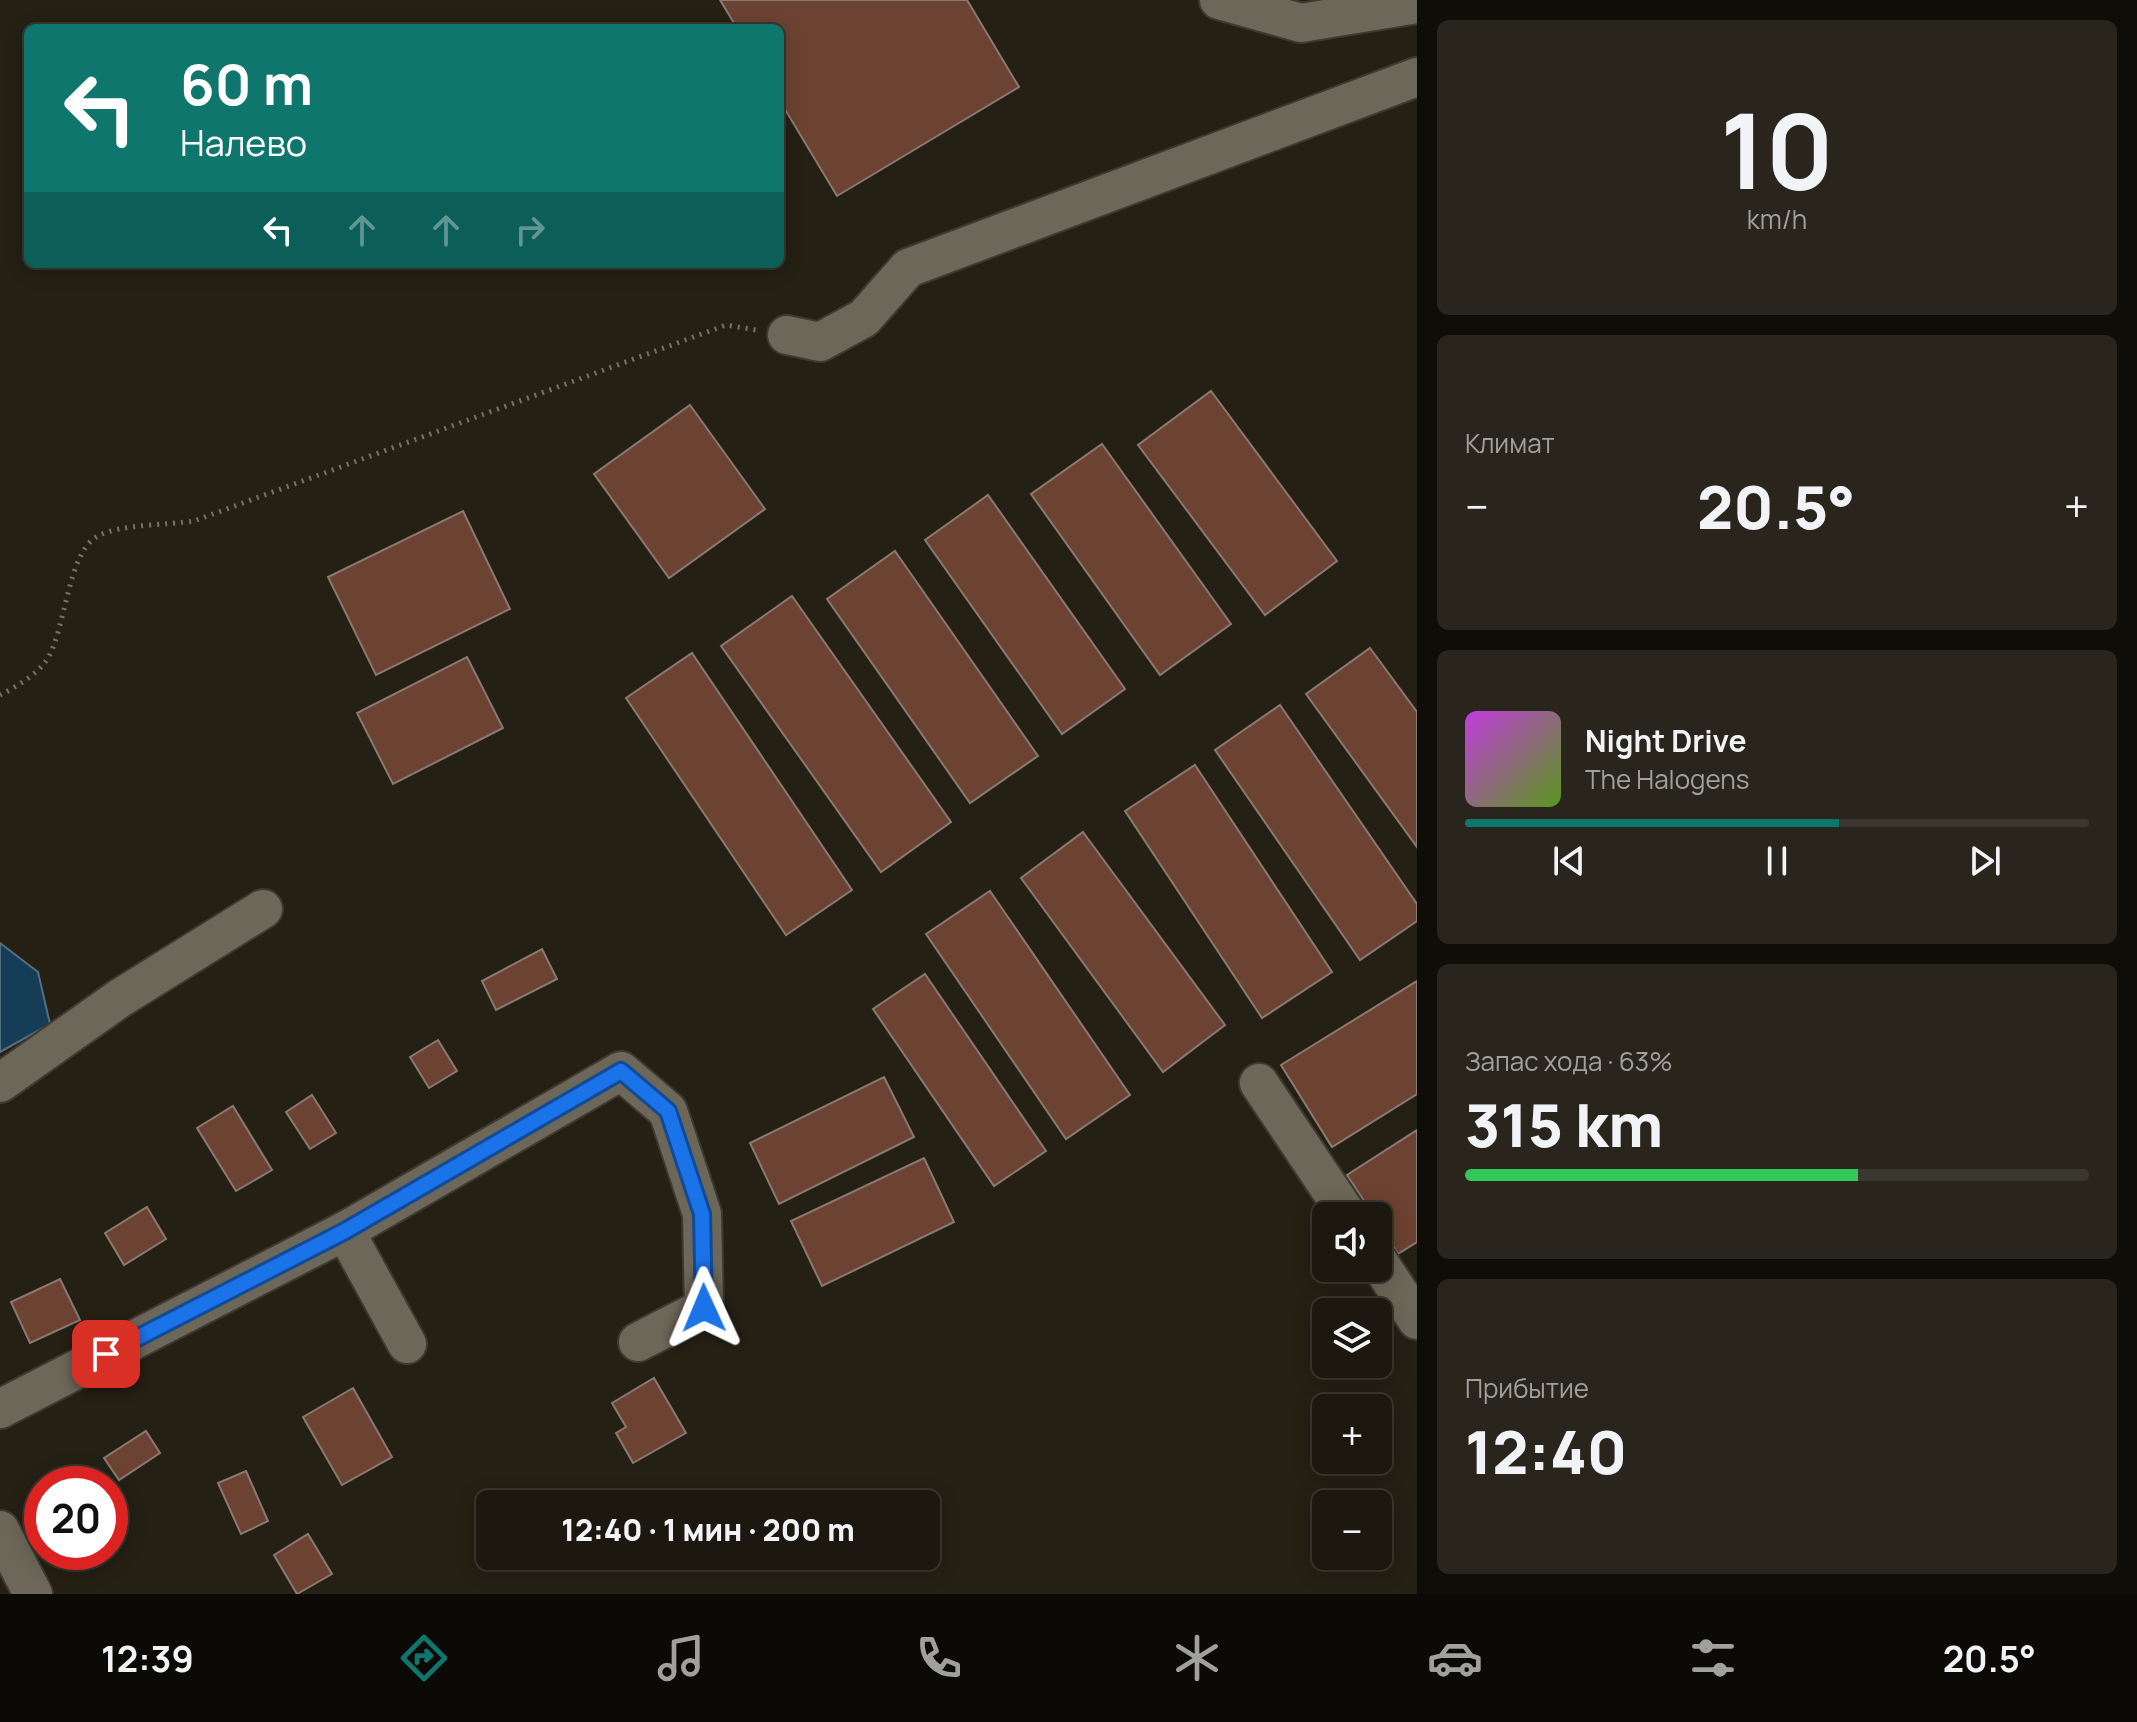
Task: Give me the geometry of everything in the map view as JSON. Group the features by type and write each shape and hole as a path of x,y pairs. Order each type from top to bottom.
{"street":[{"path":"1219,0 1301,23 1417,4"},
{"path":"787,335 820,342 864,318 908,268 1417,77"},
{"path":"0,1083 120,998 263,909"},
{"path":"0,1409 345,1231 621,1071 668,1111 702,1214 704,1308 638,1342"},
{"path":"1259,1083 1339,1202"},
{"path":"345,1231 407,1344"},
{"path":"1392,1282 1417,1320"},
{"path":"0,1530 33,1594"}],"path":[{"path":"0,695 17,687 46,661 59,634 79,556 94,537 109,531 194,521 726,325 787,335"}],"water":[{"path":"0,943 38,972 50,1024 0,1052"}],"building":[{"path":"720,0 967,0 1019,87 837,196 784,108 784,24 735,24"},
{"path":"1211,391 1337,561 1265,615 1138,445"},
{"path":"690,405 765,509 669,578 594,474"},
{"path":"1102,444 1231,624 1160,675 1031,494"},
{"path":"988,495 1125,689 1062,734 925,540"},
{"path":"463,511 510,609 376,675 328,577"},
{"path":"895,551 1038,756 970,803 827,599"},
{"path":"792,596 951,822 881,872 721,646"},
{"path":"1370,648 1417,712 1417,847 1306,694"},
{"path":"692,653 852,890 786,935 626,698"},
{"path":"467,657 503,728 393,784 357,713"},
{"path":"1280,705 1417,904 1417,921 1360,960 1215,750"},
{"path":"1195,765 1332,972 1262,1018 1125,811"},
{"path":"1083,832 1225,1025 1163,1072 1021,878"},
{"path":"990,891 1130,1095 1066,1139 926,934"},
{"path":"542,949 557,979 496,1010 482,981"},
{"path":"925,974 1046,1151 994,1186 873,1009"},
{"path":"1417,981 1417,1094 1332,1147 1281,1065"},
{"path":"438,1040 457,1071 429,1088 410,1057"},
{"path":"884,1077 914,1137 779,1204 750,1143"},
{"path":"312,1095 336,1133 310,1149 286,1112"},
{"path":"233,1106 272,1170 236,1191 197,1128"},
{"path":"1417,1130 1417,1242 1398,1254 1392,1245 1392,1202 1365,1202 1347,1175"},
{"path":"924,1158 954,1222 822,1286 791,1221"},
{"path":"147,1207 166,1239 124,1265 105,1233"},
{"path":"60,1279 80,1320 30,1343 11,1302"},
{"path":"654,1378 686,1433 633,1463 616,1433 626,1427 612,1403"},
{"path":"353,1388 392,1457 342,1485 303,1417"},
{"path":"146,1431 160,1453 128,1474 128,1466 109,1466 104,1458"},
{"path":"246,1471 268,1521 241,1534 218,1483"},
{"path":"308,1534 332,1574 297,1594 274,1555"}],"route":[{"path":"106,1354 345,1231 621,1071 668,1111 702,1214 704,1308"}]}
